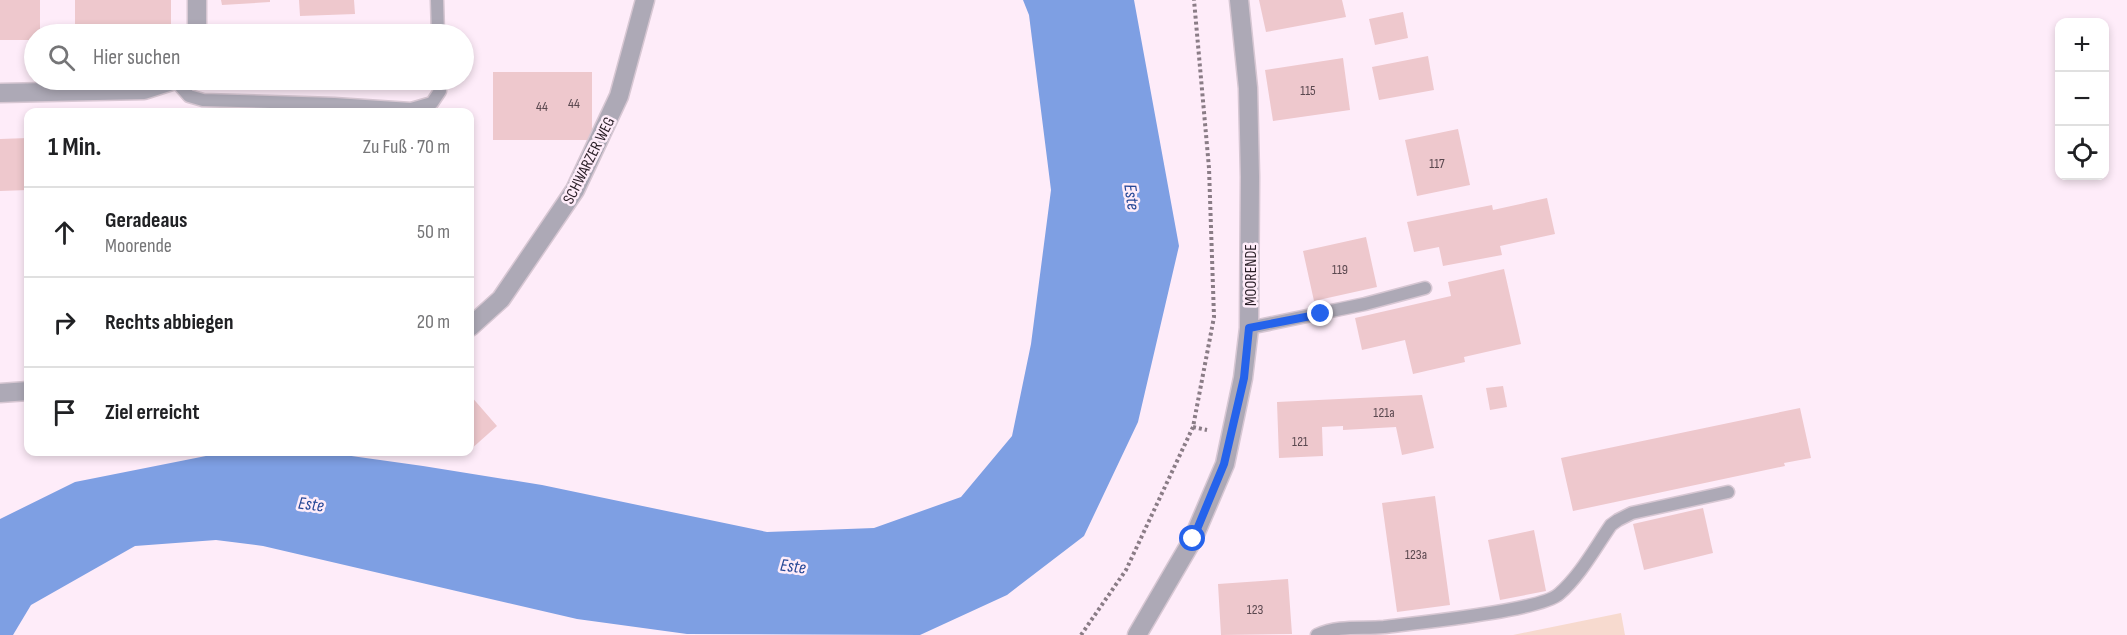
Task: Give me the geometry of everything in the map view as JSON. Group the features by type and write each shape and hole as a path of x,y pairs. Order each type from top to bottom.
{"street":[{"path":"197,0 197,24"},
{"name":"SCHWARZER WEG","path":"474,323 501,299 575,190 619,96 645,0"},
{"name":"MOORENDE","path":"1137,635 1193,539 1224,464 1244,378 1249,328 1250,177 1248,110 1239,0"},
{"path":"0,93 144,90"},
{"path":"0,393 24,391"}],"lane":[{"path":"437,0 438,24"},
{"path":"184,90 189,96 203,100 396,108"},
{"path":"414,108 432,103 440,90"},
{"path":"1249,328 1365,304 1425,288"},
{"path":"1317,635 1332,629 1381,627 1503,611 1547,601 1557,596 1569,584 1611,525 1618,520 1632,513 1728,492"}],"path":[{"path":"1081,635 1126,570 1193,427 1214,317 1209,168 1194,0"}],"shaded area":[{"path":"1621,613 1625,635 1513,635"}],"water":[{"name":"Este","path":"1023,0 1134,0 1179,246 1138,422 1084,536 1007,595 920,635 687,634 577,619 263,546 216,540 135,546 31,605 13,635 0,635 0,519 75,482 206,456 351,456 542,485 767,532 874,528 961,497 1012,436 1031,344 1051,190 1029,15"}],"building":[{"path":"0,0 40,0 40,24 24,24 24,40 0,40"},
{"path":"75,0 171,0 171,24 75,24"},
{"path":"221,0 270,0 270,2 222,5"},
{"path":"299,0 354,0 355,14 300,16"},
{"path":"1259,0 1342,0 1346,17 1266,32"},
{"path":"1403,12 1408,38 1375,45 1369,19"},
{"path":"1428,56 1434,90 1379,100 1372,67"},
{"path":"1343,58 1350,110 1273,121 1265,70"},
{"path":"493,72 592,72 592,140 493,140"},
{"path":"1458,129 1470,185 1417,196 1405,140"},
{"path":"24,138 24,190 0,191 0,139"},
{"path":"1547,198 1555,234 1500,246 1502,255 1443,266 1439,247 1414,252 1407,222 1492,205 1493,210"},
{"path":"1366,237 1377,287 1314,301 1303,251"},
{"path":"1504,269 1521,344 1464,357 1465,362 1413,374 1405,340 1362,350 1355,318 1451,296 1448,282"},
{"path":"1503,386 1507,407 1490,410 1486,388"},
{"path":"1422,395 1434,448 1402,455 1396,427 1343,430 1343,426 1322,427 1323,456 1279,458 1277,402"},
{"path":"474,400 497,426 474,446"},
{"path":"1800,408 1811,458 1784,463 1785,466 1573,511 1561,458"},
{"path":"1435,496 1450,605 1397,612 1382,503"},
{"path":"1703,508 1713,553 1644,570 1633,524"},
{"path":"1534,530 1546,591 1500,600 1488,540"},
{"path":"1288,579 1292,634 1221,635 1218,584"}],"route":[{"path":"1193,539 1224,464 1244,378 1249,328 1321,314"}]}
